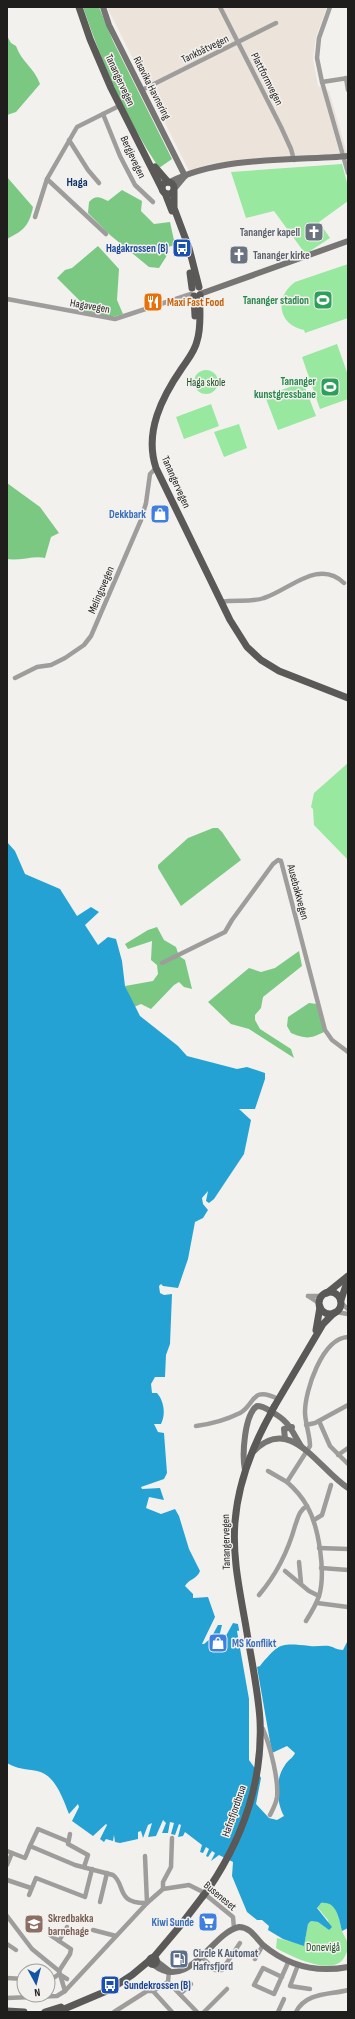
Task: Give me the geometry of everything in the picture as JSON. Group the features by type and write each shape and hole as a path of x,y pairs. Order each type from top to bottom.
{"main road":[{"name":"Tanangervegen","path":"79,7 95,51 119,106 164,191 186,249 196,292"},
{"name":"Risavika Havnering","path":"103,7 109,25 185,176"},
{"path":"172,186 164,184 164,191 170,194 172,186 185,176 218,166 348,156"},
{"name":"Tanangervegen","path":"147,160 172,186 174,208 189,248 196,292 196,331 192,345 182,368 160,407 154,424 151,444 156,468 240,638 261,660 283,673 348,698"},
{"path":"196,292 220,286 348,242"},
{"path":"348,1276 325,1295 320,1305 327,1314 335,1313 341,1302 348,1279"},
{"path":"325,1295 337,1295 341,1302"},
{"name":"Tanangervegen","path":"311,1343 320,1318 320,1305"},
{"name":"Tanangervegen","path":"259,1756 260,1729 258,1701 238,1581 234,1545 237,1505 250,1456 272,1410 323,1324 335,1313"},
{"path":"245,1471 244,1440 252,1413 256,1407 261,1406 280,1416 292,1427 301,1446"},
{"path":"285,1439 284,1429 292,1427"},
{"path":"250,1456 265,1442 275,1438 285,1439 301,1446 337,1480 348,1488"},
{"name":"Hafrsfjordbrua","path":"71,2006 108,1990 153,1961 205,1893 221,1870 236,1842 255,1785 259,1756"},
{"path":"153,1961 162,1970 169,1971 188,1967 202,1957 234,1928 244,1927 263,1945 288,1962 322,1969 348,1967"},
{"path":"45,2012 71,2006"},
{"path":"57,2012 71,2006"},
{"path":"8,2011 24,2012"}],"street":[{"name":"Plattformvegen","path":"220,7 292,149 294,160"},
{"path":"330,7 323,26 318,50 318,68 348,173"},
{"name":"Tankbåtvegen","path":"142,90 276,23"},
{"path":"322,82 347,78 348,90"},
{"path":"36,217 47,179 79,124 119,106"},
{"name":"Bergjevegen","path":"103,114 120,156 135,185 153,202"},
{"path":"69,140 88,170 99,183"},
{"path":"47,179 106,234"},
{"name":"Hagavegen","path":"7,299 115,319 196,292"},
{"name":"Melingsvegen","path":"15,678 37,667 50,665 65,658 84,645 91,636 141,520 150,474 156,468"},
{"path":"221,602 264,598 301,579 319,573 332,575 344,583"},
{"name":"Ausebakkvegen","path":"162,963 225,932 232,920 273,864 278,860 281,862 325,1030 332,1040 348,1052"},
{"path":"320,1305 308,1296 325,1295"},
{"path":"341,1302 348,1309"},
{"path":"335,1313 348,1314"},
{"path":"287,1482 307,1451 310,1443 306,1425 307,1395 315,1371 334,1342 343,1337 348,1337"},
{"path":"196,1426 215,1423 242,1412 257,1396 267,1395 278,1399"},
{"path":"306,1425 320,1421 348,1405"},
{"path":"320,1421 328,1441 348,1464"},
{"path":"338,1454 348,1448"},
{"path":"268,1471 287,1482 307,1506 314,1520 321,1568 319,1596 317,1603 306,1621"},
{"path":"314,1520 322,1516 325,1494 331,1485"},
{"path":"259,1595 283,1559 301,1510 307,1506"},
{"path":"319,1548 348,1550"},
{"path":"299,1562 301,1583"},
{"path":"321,1568 348,1570"},
{"path":"285,1571 309,1591 319,1596"},
{"path":"258,1586 263,1590"},
{"path":"317,1603 348,1607"},
{"path":"263,1729 271,1755 277,1790 276,1802 270,1815"},
{"path":"7,1865 10,1852 25,1858 38,1829 88,1853 84,1867"},
{"path":"67,1842 70,1834"},
{"path":"164,1890 162,1882 171,1867 172,1838"},
{"path":"30,1846 84,1867 116,1877 121,1892 126,1897 137,1902 147,1903 146,1856"},
{"path":"29,1895 34,1880 38,1878 85,1897 92,1869"},
{"path":"100,1902 107,1873"},
{"path":"7,1880 31,1888"},
{"name":"Buseneset","path":"65,1991 147,1903 164,1890 184,1885 194,1887 233,1917 234,1928"},
{"path":"7,1916 32,1949 67,1979"},
{"path":"59,1941 67,1927"},
{"path":"93,1930 116,1936"},
{"path":"50,1935 69,1947 71,1951 56,1976"},
{"path":"202,1957 215,1970 222,1970 240,1943"},
{"path":"7,1944 16,1950"},
{"path":"254,1959 263,1945"},
{"path":"282,1977 263,1968 254,1985 274,1994 282,1977 288,1962"},
{"path":"298,1965 290,1986 310,1989"},
{"path":"168,1982 169,1971"},
{"path":"7,1998 57,1996 65,1991 59,1973"},
{"path":"114,2012 147,1991 153,1991 168,1982"},
{"path":"168,1982 197,2012"},
{"path":"180,1994 191,1984"},
{"path":"204,2012 227,1989"},
{"path":"296,2012 303,2001 327,1993 334,1994 348,1990"},
{"path":"153,1991 172,2012"},
{"path":"278,2012 284,1999"}],"shaded area":[{"path":"107,7 327,7 316,37 313,59 318,86 329,91 347,153 211,164 189,171"}],"green space":[{"path":"83,7 99,7 113,41 172,159 159,168 125,110 98,49"},
{"path":"7,36 11,43 16,46 40,84 16,112 7,115"},
{"path":"342,164 348,186 348,201 319,222 330,238 307,253 304,252 274,211 246,218 231,172"},
{"path":"7,177 33,207 30,219 25,227 7,239"},
{"path":"122,190 142,201 141,211 154,224 170,222 175,245 168,247 166,257 159,268 149,267 110,235 88,213 89,202 91,200 98,197 108,201"},
{"path":"98,246 119,269 117,300 123,314 113,317 84,312 80,301 57,278 65,270 72,268"},
{"name":"Tananger stadion","path":"348,264 348,318 305,333 304,330 295,327 284,317 282,302 284,295 288,288 295,282"},
{"name":"Tananger kunstgressbane","path":"337,344 348,375 348,399 320,409 302,357"},
{"name":"Haga skole","path":"206,370 215,373 218,382 215,391 206,394 197,391 194,382 197,373"},
{"path":"303,382 316,416 278,430 265,396"},
{"path":"211,404 219,426 184,439 176,417"},
{"path":"239,424 247,448 224,457 214,432"},
{"path":"7,483 40,507 59,533 51,537 45,558 37,557 7,559"},
{"path":"348,763 348,860 314,825 313,809 311,807 314,793"},
{"path":"213,828 218,828 222,832 241,860 181,906 158,868 158,865 188,838"},
{"path":"157,927 164,940 176,947 179,956 185,960 192,989 184,987 179,982 174,985 151,1009 141,1004 134,1007 125,986 153,981 158,974 157,965 151,960 152,941 128,949 125,944 148,930"},
{"path":"299,951 302,966 263,997 261,1008 255,1015 255,1020 260,1029 291,1049 294,1058 249,1029 231,1024 208,1002 249,968 261,972 275,968"},
{"path":"309,1003 317,1004 324,1032 308,1037 291,1033 287,1026 288,1017"},
{"name":"Donevigå","path":"324,1902 329,1903 335,1909 339,1917 342,1931 348,1943 345,1956 340,1962 323,1966 313,1964 276,1948 277,1938 304,1945 308,1924 311,1921 318,1922 329,1930 328,1920 317,1907 319,1904"}],"water":[{"path":"7,842 15,851 25,874 60,889 77,916 91,907 99,912 85,925 98,945 108,937 116,939 122,961 125,986 140,1016 178,1046 187,1056 237,1069 247,1067 265,1073 265,1079 255,1109 239,1109 251,1120 244,1154 214,1199 209,1203 206,1201 208,1191 202,1198 203,1204 208,1210 203,1218 195,1222 188,1259 178,1288 163,1286 161,1284 159,1286 160,1293 164,1295 172,1294 170,1344 166,1355 165,1377 155,1377 151,1384 152,1393 157,1393 164,1408 163,1420 161,1424 154,1424 158,1432 164,1433 167,1473 164,1479 141,1487 142,1489 160,1488 164,1500 149,1497 146,1508 161,1514 175,1509 179,1516 189,1549 200,1571 197,1576 185,1586 193,1594 193,1598 208,1597 215,1617 202,1644 211,1638 218,1625 222,1625 218,1641 223,1641 233,1623 238,1624 252,1701 249,1756 261,1778 256,1804 269,1818 277,1820 284,1816 279,1804 278,1783 286,1763 295,1753 287,1746 272,1753 257,1667 260,1666 276,1649 281,1646 331,1646 339,1650 343,1650 348,1640 348,1928 342,1931 334,1908 326,1903 321,1903 317,1908 332,1927 329,1930 318,1922 311,1921 308,1924 304,1946 283,1939 268,1930 269,1926 262,1920 257,1920 247,1912 232,1876 233,1862 219,1855 211,1861 215,1853 212,1851 208,1857 206,1856 209,1849 206,1847 203,1853 200,1852 202,1845 185,1832 183,1836 178,1837 181,1825 179,1824 175,1835 171,1834 174,1823 170,1822 168,1833 162,1833 166,1823 163,1820 156,1836 148,1837 152,1823 148,1825 143,1838 141,1831 138,1832 138,1839 120,1843 115,1842 114,1835 113,1841 106,1839 104,1842 100,1839 107,1825 106,1824 93,1836 72,1821 79,1807 78,1804 69,1814 58,1788 49,1777 37,1771 18,1768 7,1763"}],"pier":[{"path":"242,1630 254,1701 251,1756 256,1762 257,1771 249,1760 249,1699 237,1631"}],"place":[{"name":"Tananger kapell","path":"314,232"},
{"name":"Hagakrossen (B)","path":"182,248"},
{"name":"Tananger kirke","path":"239,255"},
{"name":"Tananger stadion","path":"323,300"},
{"name":"Maxi Fast Food","path":"153,302"},
{"name":"Tananger kunstgressbane","path":"330,387"},
{"name":"Dekkbark","path":"160,514"},
{"name":"MS Konflikt","path":"218,1643"},
{"name":"Kiwi Sunde","path":"208,1922"},
{"name":"Skredbakka barnehage","path":"34,1924"},
{"name":"Circle K Automat Hafrsfjord","path":"179,1959"},
{"name":"Sundekrossen (B)","path":"110,1985"}],"district":[{"name":"Haga","path":"77,182"}]}
